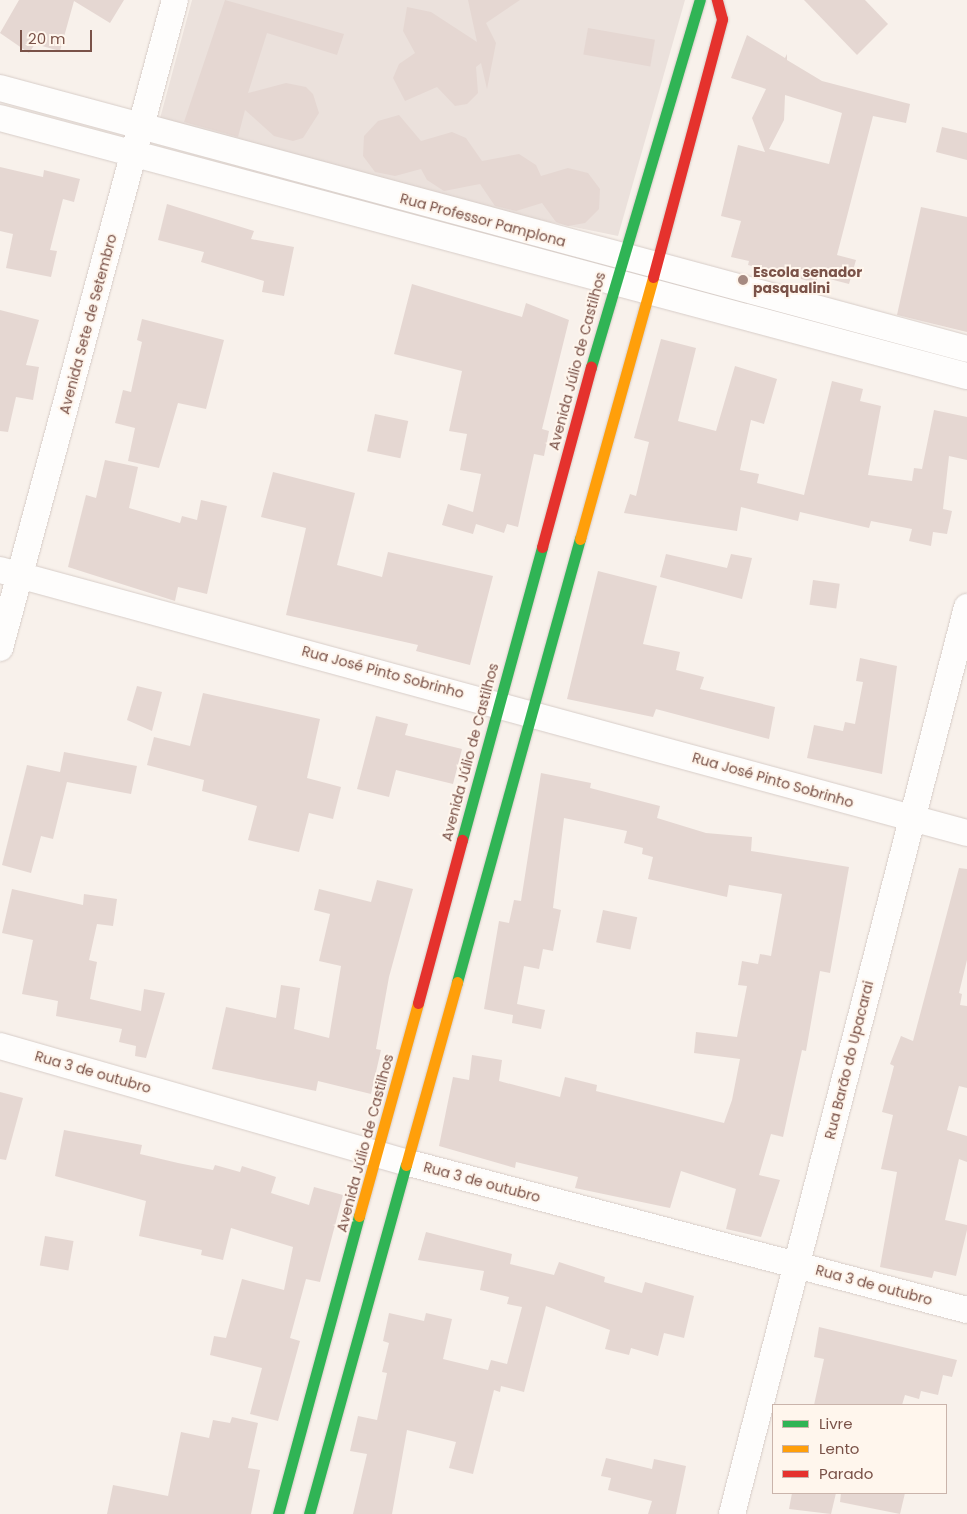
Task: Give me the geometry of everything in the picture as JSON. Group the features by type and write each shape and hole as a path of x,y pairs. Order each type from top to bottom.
{"street":[{"name":"Avenida Sete de Setembro","path":"0,648 10,573 142,128 175,0"},
{"name":"Avenida Júlio de Castilhos","path":"309,1514 306,1473 342,1287 498,702 614,283 700,0"},
{"name":"Avenida Júlio de Castilhos","path":"278,1514 306,1473 371,1296 658,264 722,19 717,0"},
{"name":"Rua Professor Pamplona","path":"0,88 142,128 658,264 967,349"},
{"name":"Rua Professor Pamplona","path":"0,118 967,376"},
{"path":"369,218 376,191"},
{"path":"772,324 779,297"},
{"path":"891,356 898,330"},
{"path":"584,393 619,402"},
{"name":"Rua José Pinto Sobrinho","path":"10,573 498,702 967,833"},
{"name":"Rua Barão do Upacarai","path":"732,1514 799,1264 909,818 967,607"},
{"path":"437,932 470,941"},
{"name":"Rua 3 de outubro","path":"0,1046 409,1163 799,1264 967,1310"},
{"path":"342,1287 371,1296"}],"shaded area":[{"path":"192,0 685,0 618,236 379,187 159,122"}],"building":[{"path":"19,0 124,0 110,23 74,1 60,51 35,44 29,53 0,33"},
{"path":"225,0 344,34 337,55 267,33 248,93 286,83 306,87 313,94 319,113 303,138 293,141 274,136 245,110 238,137 184,122"},
{"path":"468,0 520,0 486,23 496,43 487,89 481,63 476,67 478,93 467,104 455,106 437,87 405,101 393,78 399,64 415,53 403,31 407,7 431,12 477,42"},
{"path":"804,0 865,0 888,24 857,55"},
{"path":"588,28 655,40 650,66 583,55"},
{"path":"747,35 785,58 787,54 787,60 822,81 910,104 906,123 873,116 837,255 856,260 849,284 818,276 816,283 748,265 749,261 731,257 741,221 721,216 738,145 765,152 752,118 766,89 731,78","holes":["785,95 842,113 829,164 769,149 784,120"]},
{"path":"399,115 421,141 452,132 466,138 482,161 519,154 536,165 541,176 568,168 588,173 600,189 599,209 585,223 568,226 556,222 542,203 516,211 495,206 480,184 444,191 427,180 421,169 395,176 375,172 363,156 364,136 378,121"},
{"path":"942,127 967,133 967,160 936,152"},
{"path":"0,167 43,177 44,170 80,179 74,202 63,199 50,250 57,251 51,277 6,268 13,234 0,231"},
{"path":"167,204 254,231 251,239 294,247 284,296 262,292 264,281 201,262 204,252 158,240"},
{"path":"921,207 967,217 967,332 897,315"},
{"path":"412,284 522,317 526,303 569,320 542,429 549,431 544,456 534,454 518,527 507,524 504,533 476,524 473,534 442,525 448,504 473,512 481,474 460,470 467,434 449,431 462,371 394,354"},
{"path":"0,310 39,320 26,365 39,367 33,400 16,397 8,432 0,431"},
{"path":"142,319 224,340 206,409 178,403 159,468 128,461 135,428 115,423 123,390 131,392 142,342 137,340"},
{"path":"661,339 696,348 678,421 716,431 735,366 777,379 764,424 751,420 740,470 759,474 757,483 804,495 832,381 863,389 860,401 881,406 868,475 912,481 914,468 922,469 934,410 967,417 967,460 949,456 943,509 952,511 947,534 933,532 931,546 909,541 912,529 871,521 869,528 800,512 798,521 741,507 737,531 624,513 630,494 636,496 649,442 634,438"},
{"path":"375,414 408,421 400,458 367,451"},
{"path":"105,460 138,467 129,508 180,523 182,516 197,520 201,500 227,506 207,594 178,587 175,601 68,567 86,495 96,498"},
{"path":"273,472 355,493 337,565 382,577 388,552 493,576 470,665 416,651 418,645 286,615 306,528 261,517"},
{"path":"666,554 727,568 731,554 752,558 742,599 660,577"},
{"path":"598,571 657,586 643,644 680,652 676,670 704,677 700,689 775,707 769,739 656,709 653,717 567,699"},
{"path":"813,580 840,584 836,609 810,605"},
{"path":"860,658 897,666 882,774 807,758 814,725 843,731 845,722 855,724 863,682 856,681"},
{"path":"137,686 162,692 152,731 127,720"},
{"path":"203,693 320,719 307,778 341,787 333,819 309,813 299,852 248,840 257,806 202,791 204,780 147,765 154,737 190,746"},
{"path":"376,716 408,724 405,735 462,749 453,784 396,770 389,797 357,789"},
{"path":"64,752 137,766 131,794 67,782 53,839 41,836 31,873 2,865 27,765 60,772"},
{"path":"541,773 591,783 590,788 660,806 657,818 706,833 752,837 751,851 849,867 830,973 820,971 806,1051 802,1050 783,1137 771,1134 759,1175 780,1180 761,1237 726,1229 736,1189 681,1171 670,1208 575,1188 578,1177 516,1162 515,1168 439,1146 453,1077 469,1080 472,1055 502,1060 499,1081 560,1097 565,1077 597,1085 596,1091 724,1123 732,1100 740,1059 694,1053 696,1032 737,1037 747,986 738,985 742,961 758,964 760,954 771,956 782,894 729,885 727,897 648,879 653,857 642,854 643,848 624,843 627,831 564,818 553,908 561,910 553,951 543,949 539,969 524,966 517,1004 545,1010 541,1029 512,1023 513,1015 484,1009 499,921 509,923 514,900 521,901"},
{"path":"959,868 967,869 967,960 959,993 962,994 960,1005 967,1006 967,1088 959,1086 947,1130 967,1136 967,1162 959,1159 945,1220 967,1225 967,1230 956,1276 934,1271 932,1278 880,1267 897,1172 881,1169 893,1115 882,1112 894,1066 890,1064 901,1036 913,1041"},
{"path":"377,880 413,889 389,977 376,1049 381,1050 371,1094 318,1081 316,1091 212,1069 226,1007 276,1018 281,985 300,988 294,1029 329,1038 341,966 319,961 330,914 314,910 319,889 371,902"},
{"path":"12,889 83,905 84,894 117,899 113,926 97,924 89,960 97,962 90,999 141,1011 144,989 165,993 146,1058 135,1056 136,1046 119,1042 122,1029 56,1016 58,1001 22,994 33,940 2,933"},
{"path":"603,910 637,917 630,950 596,942"},
{"path":"0,1092 23,1098 6,1160 0,1159"},
{"path":"64,1130 142,1145 140,1154 178,1163 213,1170 215,1165 240,1172 242,1166 276,1177 271,1193 309,1205 314,1187 343,1195 320,1282 306,1279 290,1338 300,1341 278,1421 250,1414 262,1368 210,1355 214,1336 226,1338 242,1279 284,1290 293,1247 231,1228 223,1260 201,1255 202,1250 139,1236 146,1201 55,1176"},
{"path":"426,1232 512,1254 510,1264 554,1275 559,1262 605,1277 604,1282 642,1293 645,1282 694,1296 684,1338 664,1333 658,1356 631,1348 629,1355 605,1349 610,1330 546,1306 524,1392 501,1386 500,1392 494,1390 473,1474 449,1468 456,1442 407,1430 392,1514 353,1514 367,1454 350,1451 358,1416 377,1420 387,1373 382,1372 389,1343 383,1341 389,1313 424,1321 426,1313 452,1319 443,1359 488,1370 491,1360 507,1364 522,1307 507,1304 509,1297 480,1290 484,1271 418,1260"},
{"path":"45,1236 74,1241 68,1271 40,1266"},
{"path":"819,1327 957,1360 952,1377 943,1375 938,1395 921,1391 919,1399 905,1395 902,1404 814,1404 824,1359 814,1357"},
{"path":"232,1417 258,1423 248,1468 260,1470 251,1514 107,1514 113,1485 168,1496 181,1432 209,1438 213,1420 230,1423"},
{"path":"606,1458 652,1469 654,1459 686,1466 676,1514 648,1514 652,1501 608,1490 611,1478 601,1476"},
{"path":"792,1494 836,1494 831,1514 789,1509"},
{"path":"841,1494 905,1494 900,1514 840,1502"}],"traffic: fast":[{"path":"591,367 700,0"},
{"path":"457,982 580,539"},
{"path":"462,840 542,547"},
{"path":"309,1514 406,1165"},
{"path":"278,1514 359,1216"}],"traffic: slow":[{"path":"580,539 653,277"},
{"path":"406,1165 457,982"},
{"path":"359,1216 418,1003"}],"traffic: jam":[{"path":"653,277 722,19 717,0"},
{"path":"542,547 591,367"},
{"path":"418,1003 462,840"}],"place":[{"name":"Escola senador pasqualini","path":"743,280"}]}
